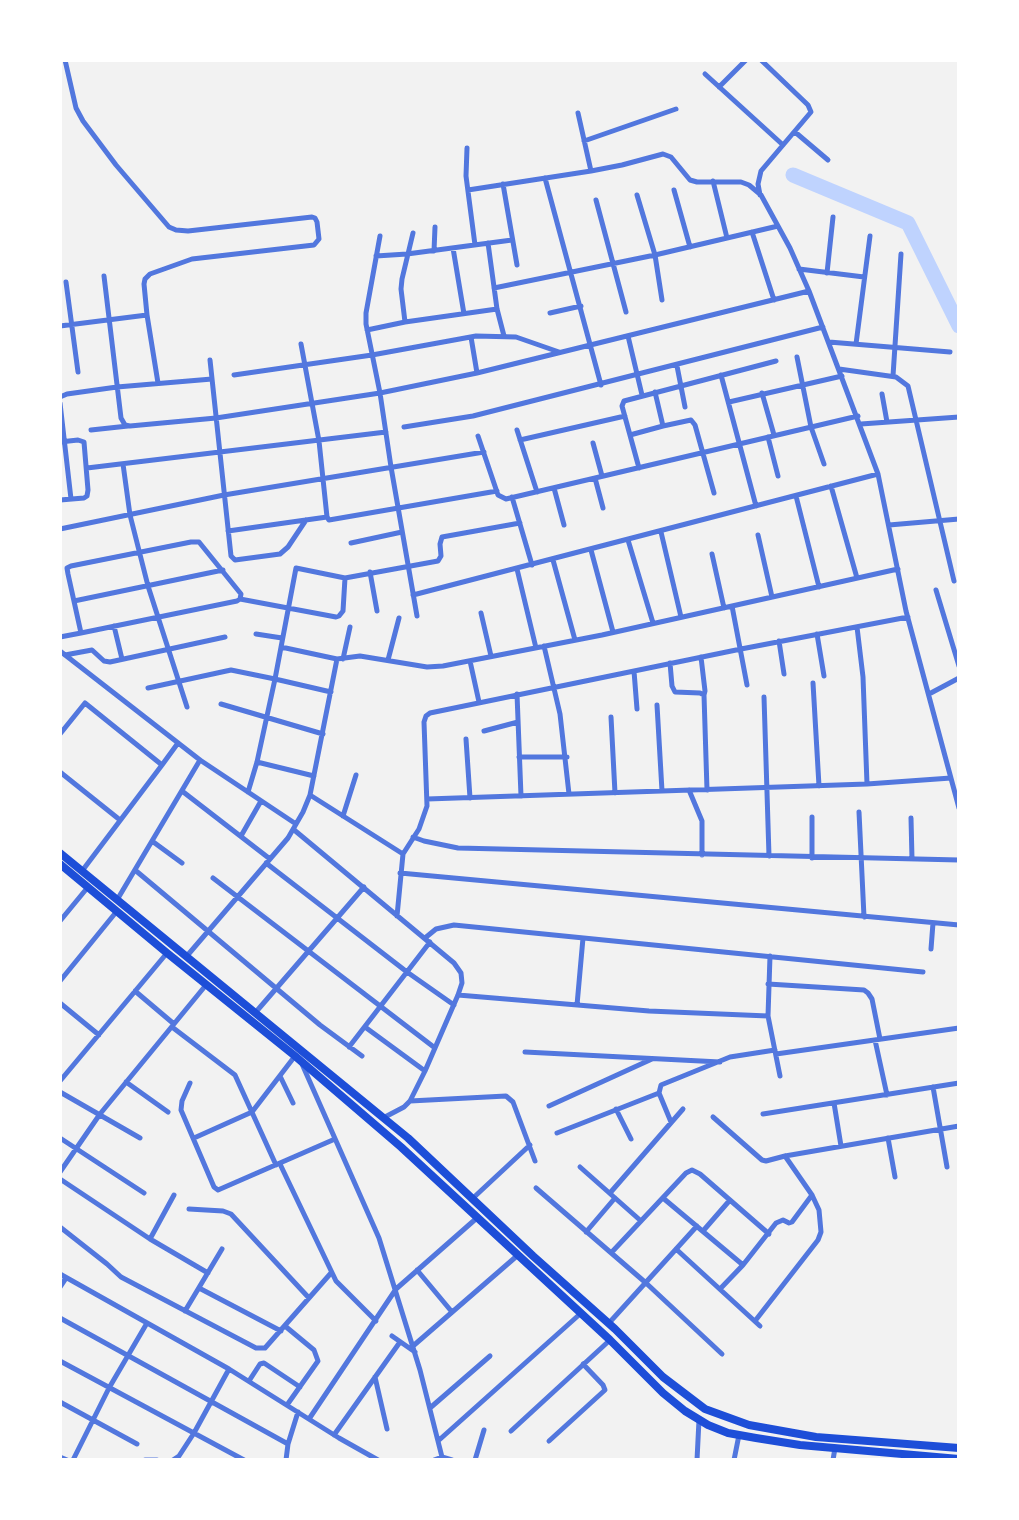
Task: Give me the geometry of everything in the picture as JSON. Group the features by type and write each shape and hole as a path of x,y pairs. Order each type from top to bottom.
{"main road":[{"path":"60,853 255,1013 478,1217 685,1412 728,1433 739,1435 800,1445 959,1459"},
{"path":"60,865 298,1058 408,1138 609,1323 663,1377 705,1410 749,1425 816,1437 959,1448"}],"street":[{"path":"64,60 76,108 83,121 116,165 169,227 188,231 312,217 317,222 319,239 314,245 198,258 150,274 144,284 158,383"},
{"path":"719,87 746,60"},
{"path":"760,195 758,184 761,171 810,116 811,109 761,60"},
{"path":"705,74 783,145"},
{"path":"584,141 676,109"},
{"path":"578,113 591,171"},
{"path":"795,132 828,160"},
{"path":"467,148 468,189 475,245"},
{"path":"468,189 591,171 663,154 671,157 690,180 741,182 749,185 760,195 778,226 809,291 878,474 908,617 959,808"},
{"path":"545,178 601,385"},
{"path":"713,181 727,238"},
{"path":"503,184 516,266"},
{"path":"674,190 690,247"},
{"path":"637,195 655,255 662,300"},
{"path":"596,200 626,312"},
{"path":"827,273 833,217"},
{"path":"434,251 435,226"},
{"path":"494,288 614,264 778,226"},
{"path":"752,232 774,300"},
{"path":"405,322 401,289 413,233"},
{"path":"380,236 366,313 367,330 381,393 391,467 417,616"},
{"path":"856,344 870,236"},
{"path":"376,256 434,251 512,240"},
{"path":"488,243 497,309 504,336"},
{"path":"453,248 464,314"},
{"path":"893,376 901,254"},
{"path":"799,269 864,277"},
{"path":"104,276 121,418 125,425 130,426"},
{"path":"66,282 78,372"},
{"path":"91,430 216,418 381,393 477,373 809,291"},
{"path":"550,313 581,306"},
{"path":"367,330 405,322 497,309"},
{"path":"60,326 147,315"},
{"path":"404,427 473,416 638,376 823,327"},
{"path":"234,375 372,355 471,337 504,336 529,340 561,352"},
{"path":"628,336 642,396"},
{"path":"471,337 477,373"},
{"path":"829,342 950,352"},
{"path":"301,344 319,441 327,517"},
{"path":"797,357 811,427 824,464"},
{"path":"210,360 232,559 274,556 284,551 306,520"},
{"path":"639,468 622,403 655,392 776,361"},
{"path":"676,366 685,407"},
{"path":"839,369 893,376 904,381 908,386 954,581"},
{"path":"721,375 756,506"},
{"path":"729,402 842,376"},
{"path":"60,397 117,387 212,379"},
{"path":"655,392 663,426"},
{"path":"762,393 778,476"},
{"path":"882,394 887,422"},
{"path":"60,404 62,442 71,499"},
{"path":"520,440 625,416"},
{"path":"478,436 497,491 501,497 513,498 858,416"},
{"path":"861,424 959,417"},
{"path":"630,435 691,420 695,425 714,493"},
{"path":"517,430 537,492"},
{"path":"87,468 386,432"},
{"path":"60,500 87,496 84,442 78,440 62,442"},
{"path":"593,443 602,476"},
{"path":"60,529 224,495 484,452"},
{"path":"123,464 130,515 148,586 188,707"},
{"path":"413,596 878,474"},
{"path":"595,478 603,508"},
{"path":"831,486 857,578"},
{"path":"554,488 564,525"},
{"path":"228,531 327,517 332,520 497,491"},
{"path":"796,496 819,587"},
{"path":"513,498 532,565"},
{"path":"889,525 959,519"},
{"path":"248,792 267,717 296,568 345,578 408,566 440,559 442,537 520,523"},
{"path":"351,543 402,532"},
{"path":"661,532 681,617"},
{"path":"758,535 772,597"},
{"path":"628,540 652,624"},
{"path":"81,633 67,568 71,566 199,542 241,594 240,599"},
{"path":"591,550 613,632"},
{"path":"712,554 724,608"},
{"path":"553,560 575,640"},
{"path":"517,569 536,648"},
{"path":"281,647 340,659 360,656 427,667 470,661 652,624 898,569"},
{"path":"74,601 223,570"},
{"path":"370,572 377,610"},
{"path":"60,637 240,599 328,617 339,616 343,611 345,578"},
{"path":"936,590 959,666"},
{"path":"732,606 747,684"},
{"path":"481,613 491,656"},
{"path":"397,916 403,854 423,820 427,799 424,722 426,716 438,711 517,694 908,617"},
{"path":"388,660 399,618"},
{"path":"114,626 122,659"},
{"path":"186,957 295,826 310,795 330,692 350,627"},
{"path":"857,627 862,677 867,784"},
{"path":"256,634 282,638"},
{"path":"817,634 824,676"},
{"path":"62,653 92,650 104,661 225,637"},
{"path":"779,641 784,674"},
{"path":"544,646 555,687 567,757 569,794"},
{"path":"62,653 200,760 295,826 454,963 461,973 462,983 458,995 410,1101 405,1107 383,1118"},
{"path":"701,657 705,691 707,790"},
{"path":"470,661 479,702"},
{"path":"670,663 672,686 675,692 704,695"},
{"path":"148,688 222,671 237,671 330,692"},
{"path":"634,671 637,710"},
{"path":"929,694 959,678"},
{"path":"813,683 819,786"},
{"path":"517,694 521,796"},
{"path":"764,697 769,856"},
{"path":"61,732 85,703 162,765"},
{"path":"221,704 323,734"},
{"path":"657,705 662,791"},
{"path":"611,717 615,793"},
{"path":"484,731 518,722"},
{"path":"466,739 470,798"},
{"path":"82,871 178,743"},
{"path":"519,757 567,757"},
{"path":"117,900 200,760"},
{"path":"257,762 314,776"},
{"path":"60,772 120,820"},
{"path":"343,816 356,775"},
{"path":"427,799 819,786 951,778"},
{"path":"689,790 702,821 702,855"},
{"path":"182,791 242,836 268,861 338,918 454,1005"},
{"path":"310,795 403,854"},
{"path":"242,836 261,801"},
{"path":"859,812 864,917"},
{"path":"812,817 812,858"},
{"path":"910,818 912,859"},
{"path":"413,837 458,848 959,860"},
{"path":"152,841 182,863"},
{"path":"135,870 362,1056"},
{"path":"400,873 959,925"},
{"path":"213,878 435,1048"},
{"path":"60,921 88,887"},
{"path":"255,1013 364,887"},
{"path":"60,981 117,911"},
{"path":"931,949 933,923"},
{"path":"349,1047 408,972 436,929 454,925 923,972"},
{"path":"577,1005 583,938"},
{"path":"60,1081 166,953"},
{"path":"770,956 768,1017 780,1076"},
{"path":"768,984 864,990 868,993 872,999 887,1095"},
{"path":"60,1172 100,1114 206,985"},
{"path":"135,991 173,1026 235,1075 331,1273 342,1288 376,1321"},
{"path":"458,995 649,1011 768,1017"},
{"path":"60,1003 99,1035"},
{"path":"364,1028 425,1071"},
{"path":"672,1122 659,1088 668,1081 730,1058 959,1028"},
{"path":"525,1052 720,1062"},
{"path":"194,1138 252,1112 280,1076 298,1058 379,1238 413,1346 442,1457"},
{"path":"549,1106 653,1059"},
{"path":"280,1076 293,1103"},
{"path":"126,1082 168,1112"},
{"path":"190,1083 182,1101 181,1110 214,1187 218,1190 335,1139"},
{"path":"763,1114 959,1083"},
{"path":"933,1087 947,1167"},
{"path":"60,1092 140,1138"},
{"path":"557,1133 659,1093"},
{"path":"410,1101 506,1096 513,1102 535,1161"},
{"path":"834,1103 841,1146"},
{"path":"616,1109 631,1139"},
{"path":"610,1193 682,1109"},
{"path":"713,1117 762,1160 959,1126"},
{"path":"60,1138 144,1193"},
{"path":"888,1138 895,1177"},
{"path":"472,1199 530,1145"},
{"path":"754,1321 818,1240 821,1232 819,1210 812,1195 785,1156"},
{"path":"580,1167 641,1221"},
{"path":"611,1253 686,1173 692,1170 700,1174 769,1234"},
{"path":"60,1179 150,1239 208,1273"},
{"path":"536,1188 722,1354"},
{"path":"150,1239 174,1195"},
{"path":"720,1289 780,1220 792,1222 812,1195"},
{"path":"663,1197 743,1265"},
{"path":"586,1232 615,1198"},
{"path":"703,1231 730,1200"},
{"path":"189,1209 223,1211 231,1214 309,1298"},
{"path":"309,1419 396,1289 478,1217"},
{"path":"609,1323 697,1226"},
{"path":"60,1227 107,1264 115,1274 256,1348 266,1348 331,1273"},
{"path":"185,1311 222,1249"},
{"path":"676,1249 760,1326"},
{"path":"413,1346 518,1255"},
{"path":"417,1270 452,1312"},
{"path":"60,1287 63,1276 229,1369 378,1460"},
{"path":"199,1288 283,1329 314,1350 318,1356 317,1364 287,1405"},
{"path":"438,1441 580,1314"},
{"path":"60,1318 288,1444"},
{"path":"73,1460 109,1388 147,1323"},
{"path":"392,1336 415,1353"},
{"path":"511,1431 610,1340"},
{"path":"334,1435 400,1342"},
{"path":"430,1408 490,1356"},
{"path":"60,1361 244,1460"},
{"path":"249,1381 260,1364 264,1363 300,1387"},
{"path":"549,1441 605,1390 584,1364"},
{"path":"173,1460 179,1456 194,1433 229,1369"},
{"path":"375,1377 387,1429"},
{"path":"60,1402 137,1444"},
{"path":"286,1460 288,1444 298,1412"},
{"path":"697,1460 699,1419"},
{"path":"475,1460 484,1430"},
{"path":"734,1460 739,1435"},
{"path":"833,1460 835,1448"},
{"path":"60,1457 67,1460"},
{"path":"434,1460 442,1457 452,1460"},
{"path":"145,1460 157,1460"}],"waterway":[{"path":"793,175 908,223 959,326"}]}
